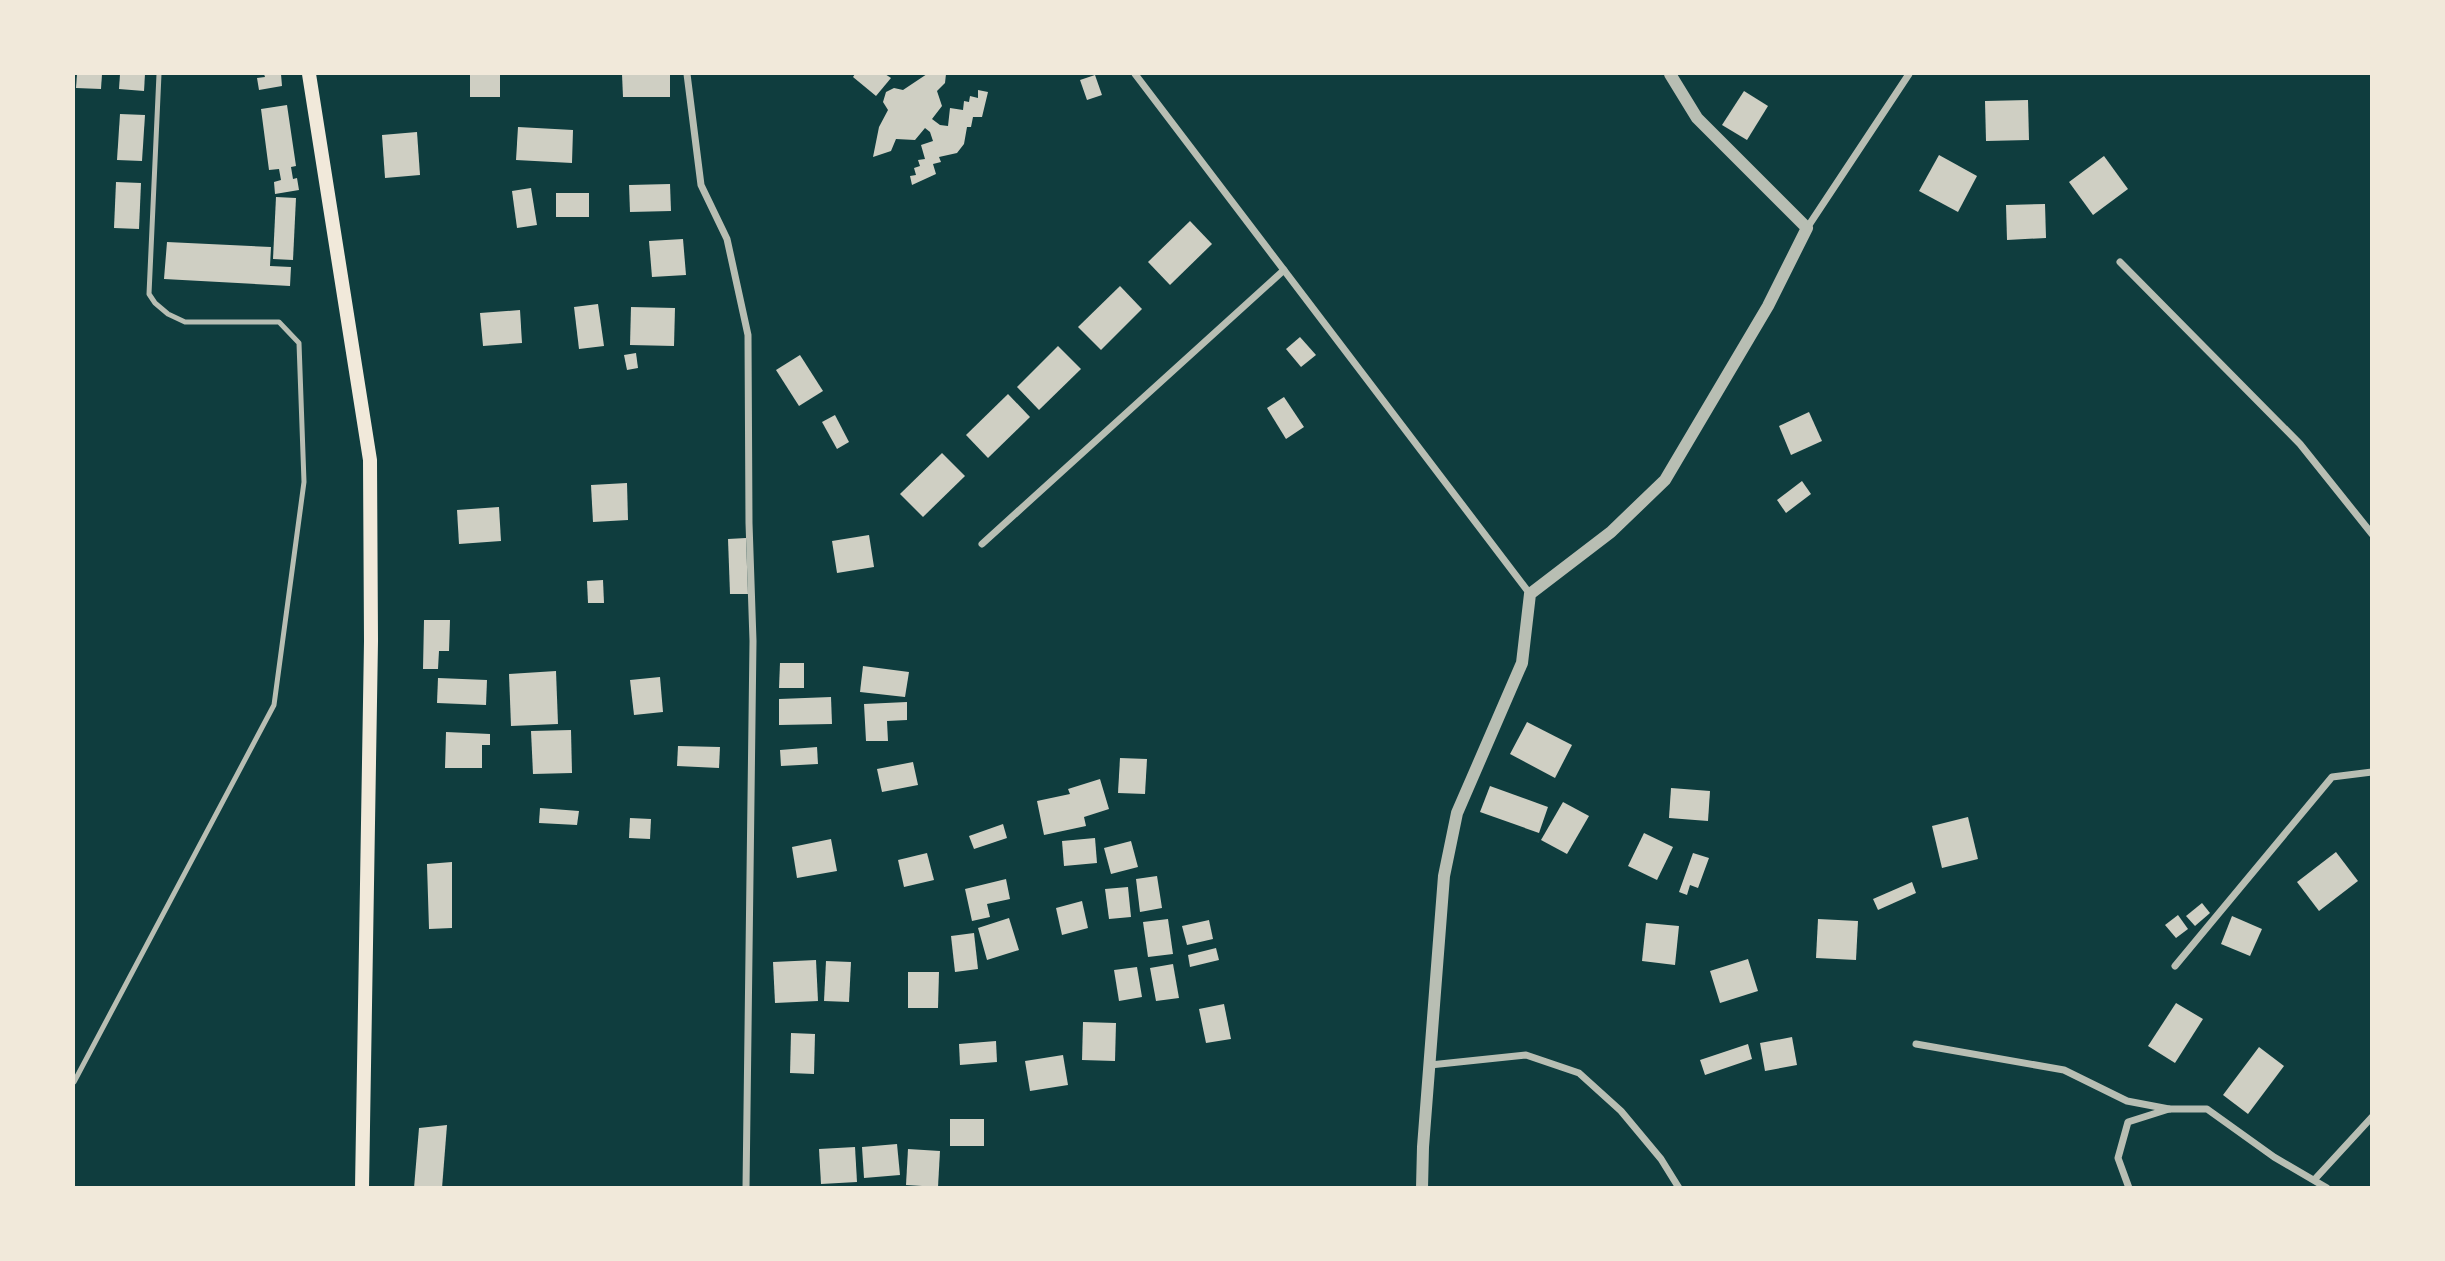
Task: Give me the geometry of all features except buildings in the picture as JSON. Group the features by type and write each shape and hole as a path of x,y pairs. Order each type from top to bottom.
{"main road":[{"path":"309,74 370,460 371,641 362,1188"}],"street":[{"path":"687,74 701,185 727,239 748,335 753,641 746,1188"},
{"path":"1135,74 1530,594 1522,663 1457,813 1444,876 1422,1188"},
{"path":"1670,74 1697,118 1807,228"},
{"path":"1530,594 1611,531 1665,480 1768,306 1807,228 1909,74"},
{"path":"2120,262 2300,444 2371,534"},
{"path":"982,544 1284,271"},
{"path":"2175,966 2332,777 2371,772"},
{"path":"1916,1044 2064,1070 2127,1101 2169,1109 2207,1109 2274,1157 2327,1188"},
{"path":"1430,1065 1525,1055 1579,1073 1621,1111 1661,1159 1679,1188"},
{"path":"2129,1188 2118,1158 2128,1122 2169,1109"},
{"path":"2315,1180 2371,1117"}],"lane":[{"path":"74,1082 275,705 304,482 299,343 279,322 185,322 168,314 149,294 159,74"}]}
